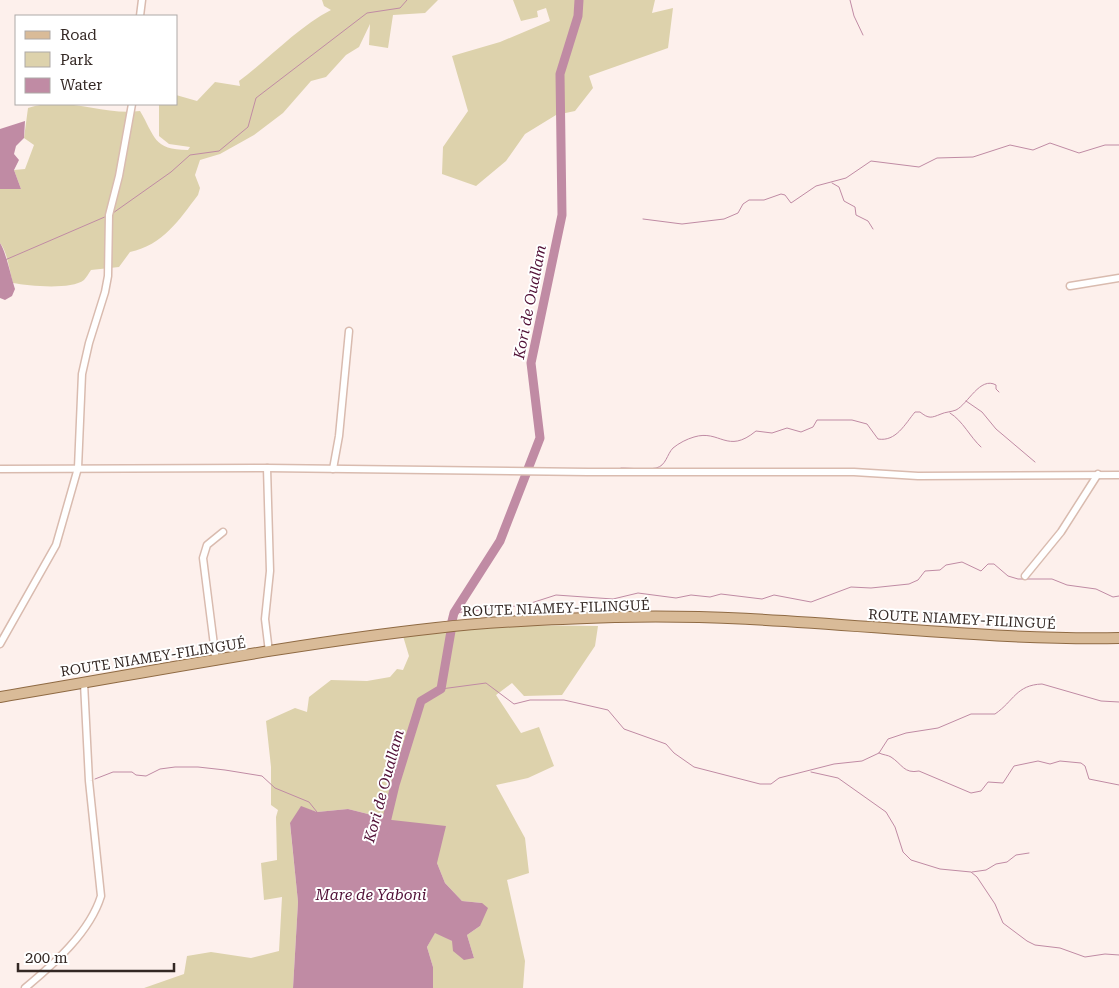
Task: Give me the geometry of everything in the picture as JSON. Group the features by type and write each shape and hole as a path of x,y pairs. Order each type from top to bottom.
{"main road":[{"name":"ROUTE NIAMEY-FILINGUÉ","path":"0,697 269,652 436,628 618,617 778,622 1071,639 1119,638"}],"street":[{"path":"140,15 142,0"},
{"path":"0,644 56,546 78,468 82,374 108,276 109,216 119,176 132,105"},
{"path":"1070,286 1119,278"},
{"path":"333,469 339,436 349,331"},
{"path":"267,468 270,571 265,619 269,652"},
{"path":"0,469 267,468 588,472 854,472 918,476 1119,475"},
{"path":"1025,576 1061,532 1098,474"},
{"path":"216,661 203,558 207,545 223,532"},
{"path":"25,988 49,968 72,941 97,908 101,896 89,781 84,683"}],"green space":[{"path":"322,0 438,0 425,13 393,15 388,48 369,45 370,24 359,47 346,55 326,77 311,81 283,113 254,135 220,154 200,160 195,175 200,188 198,195 169,230 152,244 130,252 119,267 91,270 84,280 70,285 39,286 13,283 7,257 0,243 0,189 21,189 14,170 25,169 34,145 24,138 28,108 42,105 70,105 112,111 140,111 156,140 168,147 188,150 190,147 169,144 159,136 159,105 178,105 178,96 197,101 215,82 240,86 239,81 307,25 331,10 324,6"},
{"path":"513,0 655,0 652,13 673,8 668,48 589,76 593,88 575,111 556,115 525,134 506,161 476,186 442,174 443,147 468,111 452,56 500,42 550,21 546,8 537,11 538,17 521,21"},
{"path":"515,625 598,626 595,646 562,695 524,696 512,683 496,695 521,733 539,727 554,766 528,778 496,785 525,838 529,873 507,880 525,961 523,988 433,988 433,967 427,947 435,932 452,941 474,958 467,935 480,926 482,903 462,901 445,883 437,863 392,820 348,809 317,812 301,807 290,824 298,902 293,988 144,988 184,974 187,956 211,952 251,958 279,951 282,897 264,900 261,863 277,860 276,817 278,810 271,805 271,767 266,721 295,708 307,712 309,697 331,680 367,681 390,677 397,669 403,670 409,656 403,636"}],"water":[{"path":"25,121 24,138 16,146 14,154 19,160 14,170 21,189 0,189 0,129"},
{"path":"0,243 15,289 12,296 5,300 0,298"},
{"name":"Mare de Yaboni","path":"301,806 317,812 348,809 392,820 446,826 437,863 445,883 462,901 482,903 488,908 480,926 467,935 474,958 464,960 453,951 452,941 435,933 427,947 433,967 433,988 293,988 298,902 290,823"}],"waterway":[{"path":"113,213 171,172 190,155 219,151 248,127 256,98 367,13 400,8 407,0"},
{"name":"Kori de Ouallam","path":"452,621 454,613 500,541 540,438 531,363 562,215 560,74 578,16 579,0"},
{"path":"850,0 854,16 863,35"},
{"path":"643,219 682,224 724,219 738,213 743,204 749,200 764,200 781,194 785,195 791,203 816,186 846,178 871,161 919,167 937,158 973,157 1010,145 1033,150 1050,143 1079,153 1105,145 1119,145"},
{"path":"832,183 839,187 844,201 855,207 856,215 868,221 873,229"},
{"path":"5,260 107,216"},
{"path":"621,468 648,469 659,467 673,448 683,441 694,437 703,435 738,441 756,431 772,433 787,428 801,432 813,427 817,420 852,420 867,424 878,439 890,438 904,427 915,412 920,412 930,417 956,410 979,387 985,384 996,385 996,389 999,392"},
{"path":"966,401 982,412 996,429 1035,462"},
{"path":"950,413 959,420 981,447"},
{"path":"454,613 525,605 556,595 613,599 638,593 676,598 691,595 710,597 721,594 762,599 774,595 811,602 851,587 871,588 909,584 918,580 925,571 940,570 946,565 962,562 981,571 988,564 994,564 1008,576 1018,579 1052,579 1067,585 1096,589 1113,597 1119,596"},
{"name":"Kori de Ouallam","path":"384,831 395,785 421,701 441,689 451,631"},
{"path":"441,689 486,683 514,704 530,700 564,700 608,710 624,729 666,744 674,753 694,767 760,784 771,784 779,778 834,764 862,761 879,753 888,739 906,733 938,728 971,714 995,714 1016,694 1026,687 1033,685 1042,684 1101,701 1119,702"},
{"path":"879,753 891,757 906,770 919,771 971,793 981,791 988,782 1003,783 1014,766 1038,761 1050,764 1060,761 1081,763 1085,766 1089,779 1119,785"},
{"path":"95,779 113,772 132,772 136,775 146,776 160,769 175,767 225,770 262,776 275,788 309,802 317,812"},
{"path":"811,772 838,778 886,812 895,827 903,852 911,860 940,869 971,872 977,877 995,904 1003,923 1027,941 1035,945 1060,948 1085,957 1105,954 1119,955"},
{"path":"972,872 986,870 996,864 1007,862 1016,855 1029,853"}]}
